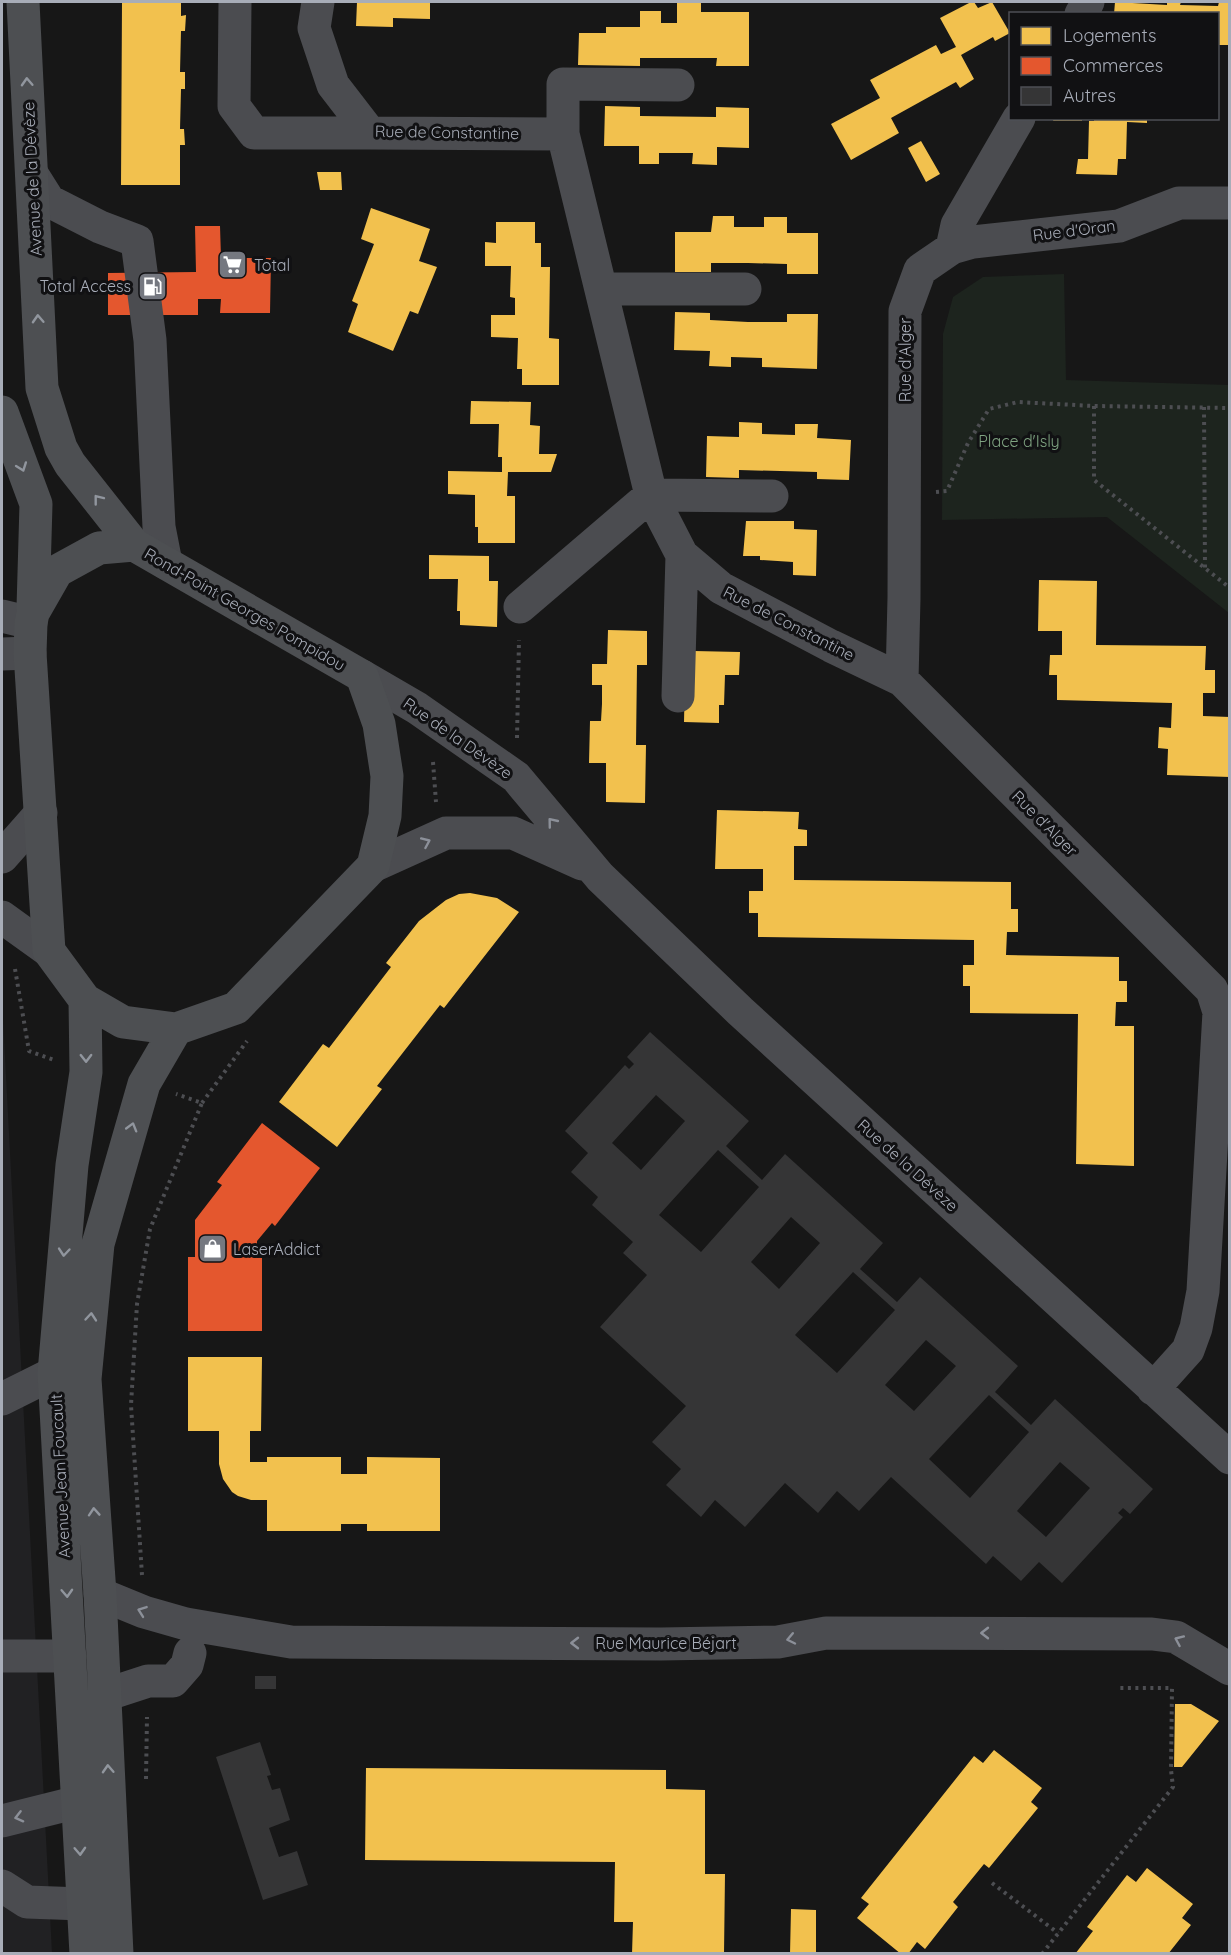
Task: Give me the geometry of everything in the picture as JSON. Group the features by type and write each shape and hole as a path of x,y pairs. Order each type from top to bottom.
{"main road":[{"name":"Avenue de la Dévèze","path":"23,2 42,388 61,448 70,464 134,545"},
{"path":"2,412 36,504 20,632 41,813 49,951 85,1000 123,1022 176,1029 236,1008 373,866"},
{"name":"Rond-Point Georges Pompidou","path":"20,632 57,571 99,548 134,545 362,676 380,724 387,776 385,816 373,866"},
{"name":"Avenue Jean Foucault","path":"85,1000 86,1072 72,1165 54,1373 86,1953"},
{"name":"Avenue Jean Foucault","path":"117,1953 100,1594 85,1379 98,1244 144,1084 176,1029"}],"street":[{"path":"235,2 234,106 254,133 370,133"},
{"name":"Rue de Constantine","path":"318,2 314,28 333,86 370,133 562,134"},
{"name":"Rue de Constantine","path":"678,86 563,84 562,134 651,495 682,555 721,588 831,646 902,680"},
{"path":"952,248 957,225 1018,120"},
{"path":"32,174 49,201 100,227 137,241 150,340 159,527 166,563"},
{"name":"Rue d'Oran","path":"952,248 973,242 1119,226 1179,203 1230,203"},
{"name":"Rue d'Alger","path":"952,248 920,270 905,311 902,680 1212,990 1219,1012 1203,1291 1196,1328 1188,1350 1153,1389"},
{"path":"602,289 744,290"},
{"path":"520,607 651,495 772,496"},
{"name":"Rue de Constantine","path":"678,696 682,555"},
{"name":"Rue de la Dévèze","path":"362,676 417,708 516,777 589,867 740,1011 1230,1458"},
{"path":"2,857 41,813"},
{"name":"Rue de la Dévèze","path":"373,866 446,833 513,833 589,867"},
{"path":"4,918 49,951"},
{"path":"2,1400 54,1373"},
{"name":"Rue Maurice Béjart","path":"100,1594 144,1612 186,1624 291,1642 661,1644 778,1642 825,1633 1152,1634 1176,1637 1230,1669"},
{"path":"105,1695 148,1681 173,1681 187,1665 190,1653"},
{"path":"2,1656 70,1656"},
{"path":"2,1821 78,1802"},
{"path":"2,1886 27,1902 83,1904"}],"path":[{"path":"905,494 947,491 968,443 989,409 1018,402 1094,406 1230,408"},
{"path":"1094,406 1094,480 1230,588"},
{"path":"1204,407 1205,568"},
{"path":"516,777 520,607"},
{"path":"436,721 429,732 439,837"},
{"path":"4,918 29,1051 86,1072"},
{"path":"144,1612 131,1405 137,1304 150,1229 202,1103 248,1039"},
{"path":"144,1084 202,1103"},
{"path":"146,1782 148,1681"},
{"path":"1042,1953 1173,1787 1171,1770 1172,1688 1119,1688"},
{"path":"992,1883 1058,1933"}],"shaded area":[{"path":"2,1000 52,1953 2,1953"}],"green space":[{"name":"Place d'Isly","path":"1064,274 1066,380 1229,385 1229,613 1107,517 942,520 943,334 953,297 983,277"}],"building: Logements":[{"path":"122,2 181,2 181,16 186,15 185,31 181,31 180,72 185,72 185,89 181,89 180,129 184,129 185,145 180,145 180,185 121,185"},
{"path":"357,2 430,2 430,19 393,18 393,27 356,26"},
{"path":"677,2 701,2 701,12 749,12 749,66 716,66 717,58 640,58 640,66 578,65 579,33 606,33 606,27 640,27 640,11 661,11 661,23 677,23"},
{"path":"971,2 974,2 978,8 992,2 1009,34 995,41 993,37 961,55 974,79 960,88 956,82 891,118 899,133 851,160 831,124 880,98 870,80 936,45 941,54 956,47 940,18"},
{"path":"1115,2 1167,5 1167,2 1181,2 1180,5 1218,6 1219,2 1230,2 1230,45 1219,45 1219,12 1114,12"},
{"path":"605,106 640,107 640,116 716,117 716,107 749,108 749,148 717,147 717,165 692,164 693,153 659,153 659,164 639,164 639,146 604,146"},
{"path":"1053,120 1082,120 1082,121"},
{"path":"1147,120 1147,123 1127,122 1126,159 1118,159 1117,175 1076,174 1078,159 1088,159 1089,121"},
{"path":"921,141 940,174 926,182 908,148"},
{"path":"317,172 341,172 342,190 320,190"},
{"path":"371,208 430,229 419,261 437,267 418,314 410,311 393,351 348,332 358,304 352,301 374,244 361,239"},
{"path":"713,216 734,216 734,227 764,227 764,217 787,217 787,233 818,233 818,274 787,274 787,264 748,263 711,263 711,272 675,272 675,232 711,232"},
{"path":"496,222 535,222 535,243 541,243 541,267 550,267 549,338 559,339 559,385 522,385 522,369 517,369 518,338 491,337 491,315 515,315 515,298 510,297 511,266 485,266 485,242 496,243"},
{"path":"675,312 710,313 710,320 748,322 787,322 787,314 818,314 817,369 762,367 762,358 731,357 731,367 709,366 710,351 674,350"},
{"path":"471,401 531,402 530,425 540,426 539,454 557,454 551,472 508,472 507,496 515,496 515,543 478,543 478,527 475,527 475,495 448,494 448,471 502,472 502,457 498,457 499,424 470,424"},
{"path":"739,422 762,423 762,434 795,435 795,424 818,424 817,438 851,440 849,480 817,479 817,472 739,470 739,478 706,477 707,436 739,437"},
{"path":"746,521 794,521 794,529 817,530 816,576 793,575 793,562 760,560 760,556 743,556"},
{"path":"429,555 489,556 489,581 498,581 497,627 460,625 460,611 457,611 458,579 429,579"},
{"path":"1039,580 1097,581 1096,645 1206,646 1205,670 1215,670 1215,693 1203,693 1203,716 1230,717 1230,777 1167,775 1168,749 1158,748 1159,727 1171,728 1172,703 1057,700 1057,675 1049,675 1050,655 1062,655 1062,631 1038,631"},
{"path":"608,630 647,631 647,665 637,665 636,745 646,745 645,803 606,802 606,763 589,763 590,721 601,721 602,704 602,685 592,685 592,664 607,664"},
{"path":"694,651 740,652 739,675 725,675 724,705 719,705 719,723 684,722 685,674"},
{"path":"717,810 799,812 798,829 807,830 807,846 794,846 794,880 1011,882 1011,909 1018,909 1018,932 1007,932 1006,955 1119,957 1119,981 1127,981 1127,1002 1116,1002 1115,1026 1134,1026 1134,1166 1076,1164 1078,1014 970,1013 970,986 963,986 963,965 974,965 974,940 758,937 758,913 749,913 749,891 763,891 763,869 715,869"},
{"path":"470,893 497,898 519,912 444,1008 440,1005 377,1086 382,1089 337,1147 279,1102 323,1044 329,1048 391,967 386,963 419,921 446,900 459,894"},
{"path":"188,1357 262,1357 261,1431 250,1431 250,1462 267,1462 267,1457 341,1457 341,1474 367,1474 367,1457 440,1458 440,1531 367,1531 367,1524 341,1524 341,1531 267,1531 267,1500 251,1500 238,1496 232,1492 223,1479 219,1464 219,1431 188,1431"},
{"path":"1175,1704 1191,1704 1219,1721 1182,1767 1174,1767"},
{"path":"994,1750 1042,1788 1031,1802 1038,1808 989,1868 984,1864 953,1902 958,1907 925,1949 917,1942 908,1954 901,1954 857,1918 869,1904 861,1898 974,1756 983,1763"},
{"path":"366,1768 666,1770 666,1789 705,1790 705,1874 725,1874 724,1954 632,1954 633,1922 614,1922 615,1862 365,1860"},
{"path":"1147,1868 1193,1904 1182,1918 1191,1925 1168,1954 1075,1954 1093,1931 1087,1927 1127,1875 1136,1882"},
{"path":"791,1909 816,1910 816,1954 790,1954"}],"building: Commerces":[{"path":"195,226 220,226 221,258 271,258 270,313 220,313 221,299 198,299 198,315 108,315 108,273 196,272"},
{"path":"262,1123 320,1168 275,1226 272,1223 257,1241 257,1258 262,1258 262,1331 188,1331 188,1257 195,1257 195,1220 222,1185 217,1182"}],"building: Autres":[{"path":"650,1032 749,1121 726,1146 762,1180 785,1154 883,1243 860,1269 897,1302 920,1277 1018,1366 995,1392 1031,1425 1055,1399 1153,1489 1130,1514 1123,1508 1118,1513 1123,1517 1062,1583 1039,1562 1021,1581 993,1556 986,1564 891,1477 859,1511 837,1491 818,1513 785,1483 745,1527 715,1500 701,1517 666,1485 681,1469 652,1442 686,1406 600,1327 647,1275 623,1253 633,1242 592,1205 598,1197 571,1172 588,1153 565,1131 625,1065 629,1069 634,1064 627,1057","holes":["656,1095 685,1121 641,1170 612,1143","718,1150 759,1187 701,1252 659,1215","791,1217 820,1243 779,1289 751,1262","853,1272 895,1310 837,1373 795,1335","926,1340 956,1366 914,1411 885,1385","989,1395 1029,1432 970,1498 929,1459","1060,1462 1090,1488 1046,1537 1017,1511"]},
{"path":"255,1676 276,1676 276,1689 255,1689"},
{"path":"260,1742 271,1775 267,1776 272,1790 280,1788 290,1820 269,1828 279,1857 297,1851 308,1885 263,1900 216,1757"}],"place":[{"name":"Total","path":"233,265"},
{"name":"Total Access","path":"152,286"},
{"name":"LaserAddict","path":"212,1249"}]}
